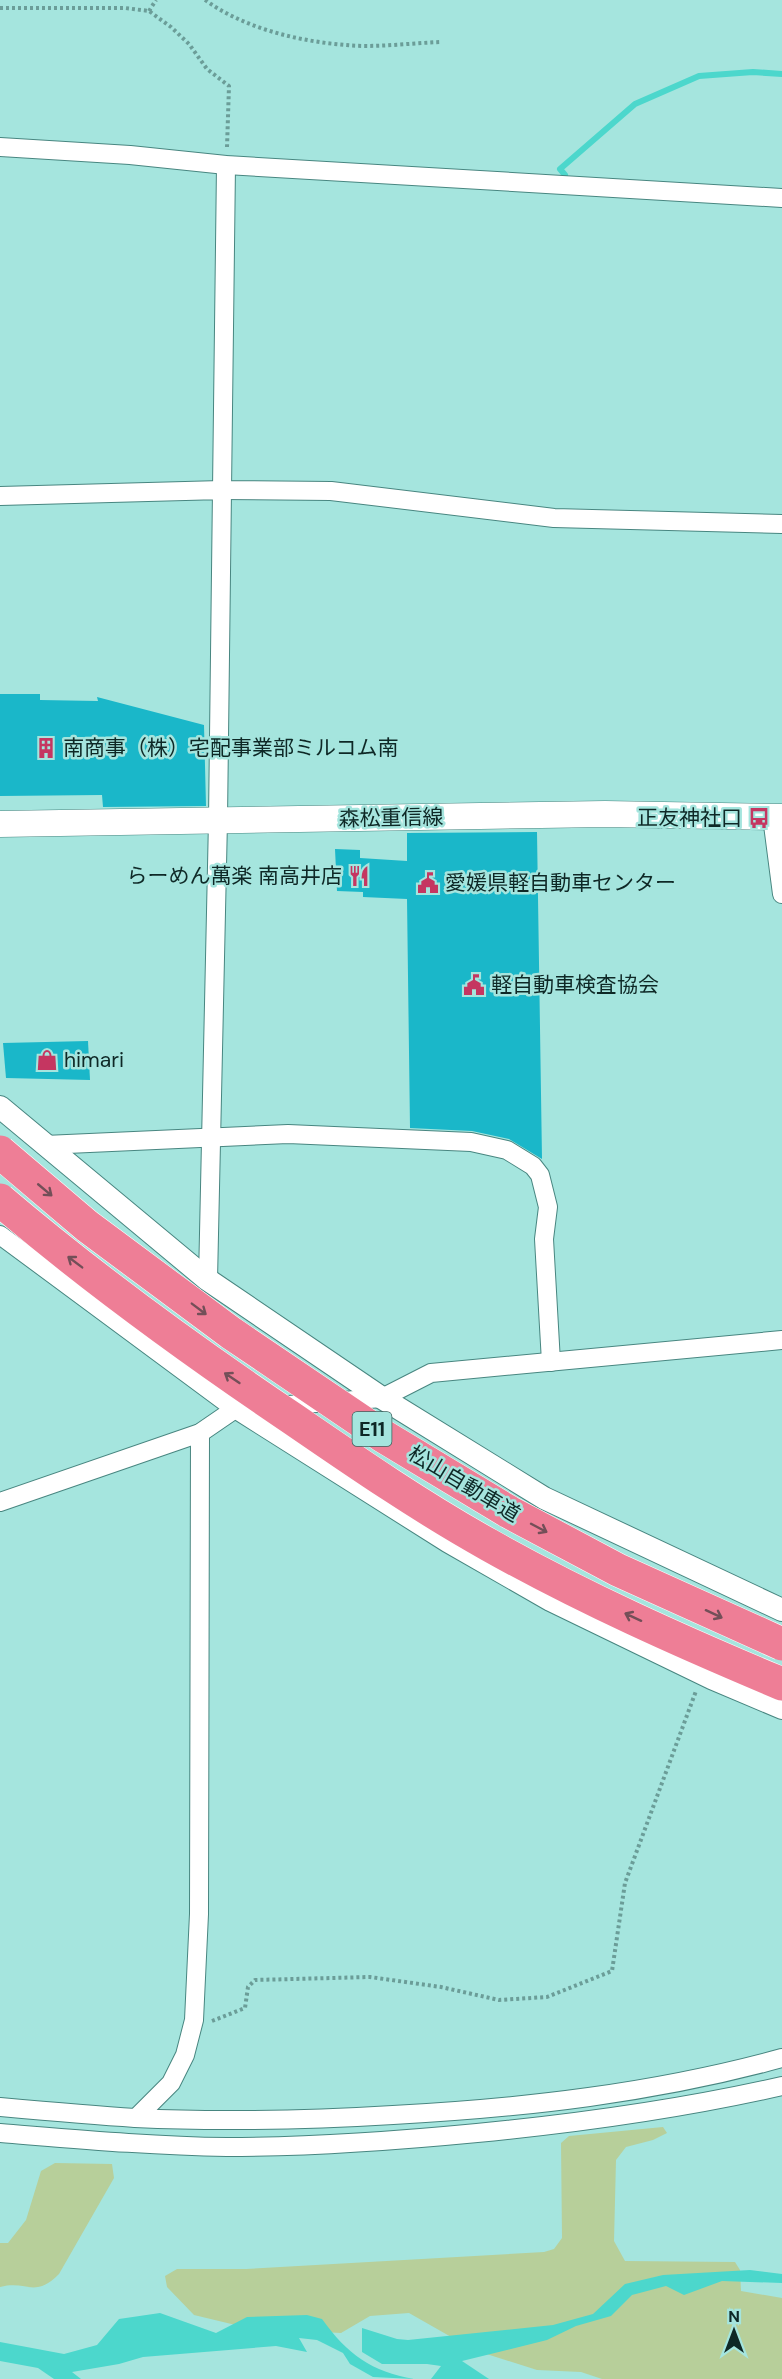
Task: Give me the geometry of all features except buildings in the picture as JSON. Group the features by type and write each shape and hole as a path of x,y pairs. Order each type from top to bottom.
{"highway":[{"name":"松山自動車道","path":"0,1152 87,1226 231,1333 383,1436 509,1512 608,1564 782,1644"},
{"name":"松山自動車道","path":"0,1200 64,1255 211,1363 363,1467 469,1533 600,1603 782,1684"}],"main road":[{"name":"森松重信線","path":"0,824 605,814 777,817"}],"street":[{"path":"0,147 130,155 226,165 782,198"},
{"path":"208,1280 218,820 226,165"},
{"path":"0,496 222,490 331,491 554,518 782,524"},
{"path":"777,817 782,894"},
{"path":"0,1107 208,1280 382,1398 544,1498 782,1610"},
{"path":"45,1144 288,1134 471,1142 507,1150 533,1166 540,1175 548,1207 544,1239 550,1362"},
{"path":"0,1235 235,1409 447,1543 550,1602 701,1676 782,1710"},
{"path":"0,1502 200,1433 235,1409 382,1398 431,1373 782,1340"},
{"path":"136,2118 171,2083 185,2055 194,2020 199,1914 200,1433"},
{"path":"0,2107 136,2118 228,2120 346,2118 528,2105 620,2093 782,2058"},
{"path":"0,2133 227,2147 346,2143 591,2121 716,2101 782,2086"}],"path":[{"path":"149,10 156,0"},
{"path":"204,0 214,7 276,34 346,45 442,42"},
{"path":"0,9 125,8 149,10 189,44 207,69 229,86 226,165"},
{"path":"192,2029 245,2008 248,1987 255,1980 370,1977 441,1987 499,2000 547,1997 572,1985 612,1971 625,1883 701,1676"}],"green space":[{"path":"663,2127 667,2133 653,2140 626,2147 616,2160 614,2241 625,2261 735,2262 740,2270 741,2291 782,2298 782,2379 602,2379 581,2372 537,2370 474,2350 409,2313 370,2316 341,2333 248,2328 194,2315 167,2287 165,2276 177,2269 246,2269 544,2252 554,2249 562,2238 561,2143 569,2136"},
{"path":"55,2163 112,2164 114,2178 59,2274 43,2286 0,2287 0,2243 8,2243 26,2220 41,2171"}],"water":[{"path":"750,2270 782,2274 782,2283 722,2281 684,2295 666,2286 632,2295 611,2316 576,2326 547,2340 462,2361 489,2379 431,2379 441,2366 382,2364 362,2352 362,2328 397,2339 408,2340 553,2325 593,2314 625,2284 663,2275"},
{"path":"160,2313 216,2333 247,2317 307,2315 322,2319 341,2342 362,2360 385,2372 414,2379 373,2377 350,2364 343,2353 317,2340 299,2338 307,2352 276,2346 143,2357 119,2364 72,2372 81,2379 54,2379 38,2368 0,2361 0,2342 64,2354 97,2345 119,2319"}],"waterway":[{"path":"565,175 560,169 635,104 699,76 753,72 782,74"}],"place":[{"name":"南商事（株）宅配事業部ミルコム南","path":"46,748"},
{"name":"正友神社口","path":"759,818"},
{"name":"らーめん萬楽 南高井店","path":"359,876"},
{"name":"愛媛県軽自動車センター","path":"428,883"},
{"name":"軽自動車検査協会","path":"474,985"},
{"name":"himari","path":"47,1060"}]}
